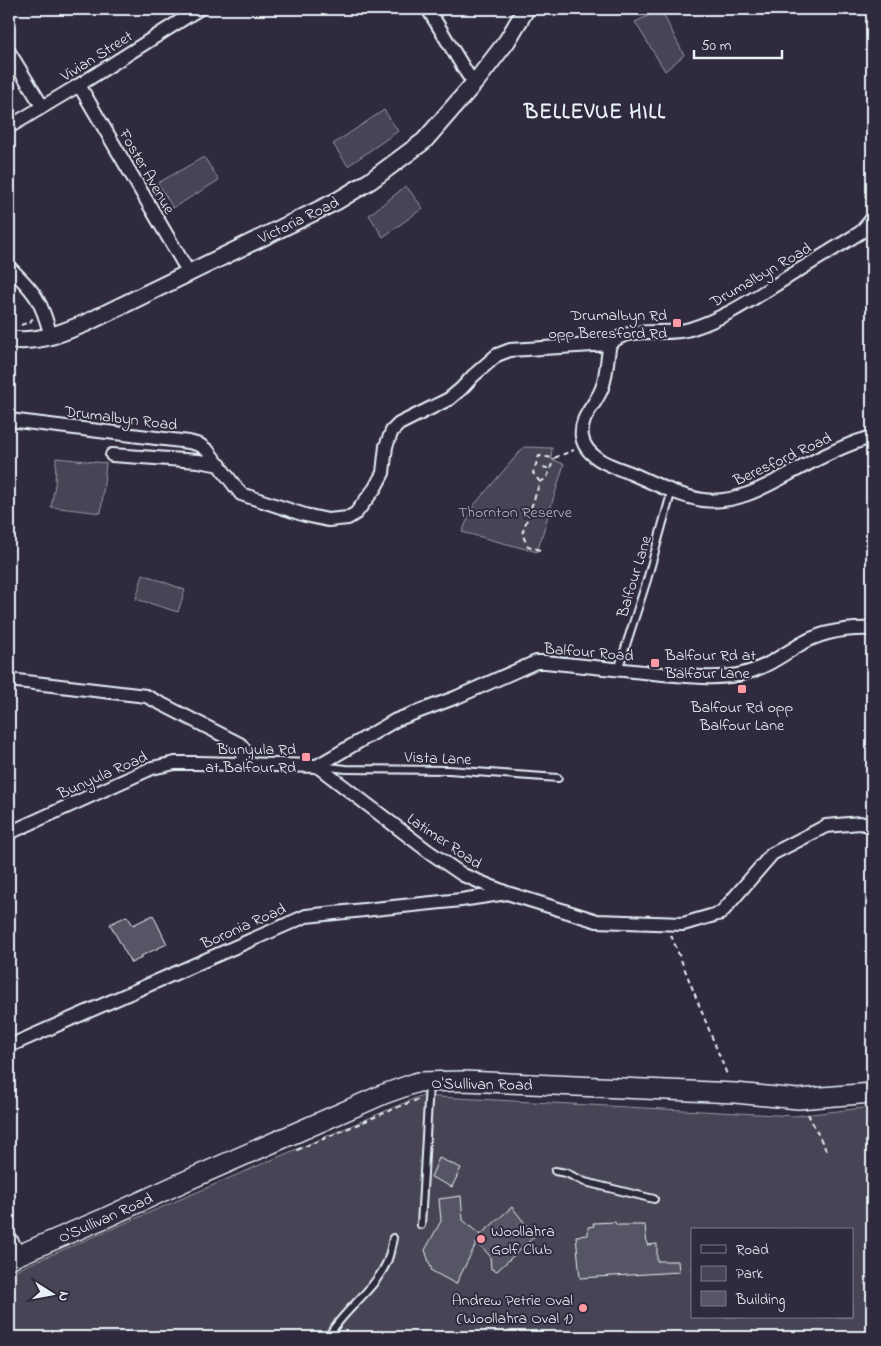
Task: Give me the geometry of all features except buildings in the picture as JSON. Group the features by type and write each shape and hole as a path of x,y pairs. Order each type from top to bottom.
{"main road":[{"name":"O'Sullivan Road","path":"14,1257 384,1094 418,1082 429,1090 463,1081 735,1093 800,1099 872,1093"}],"street":[{"name":"Vivian Street","path":"9,127 199,9"},
{"path":"428,9 468,75 477,80"},
{"name":"Victoria Road","path":"9,339 51,337 86,323 337,201 370,181 424,141 477,80 507,41 526,9"},
{"path":"9,52 42,106"},
{"name":"Foster Avenue","path":"79,85 189,273"},
{"name":"Drumalbyn Road","path":"9,420 189,442 200,445 208,451 241,494 305,515 328,520 348,518 356,513 366,502 382,473 386,446 392,431 399,424 449,399 497,355 510,350 610,344 617,337 629,333 676,333 683,331 731,313 861,232 872,219"},
{"path":"9,267 31,287 42,305 51,337"},
{"path":"585,445 582,438 584,418 604,384 610,344"},
{"name":"Beresford Road","path":"585,445 596,458 609,465 703,500 722,500 742,496 762,488 806,464 848,445 872,437"},
{"path":"112,455 198,461 220,466"},
{"name":"Balfour Road","path":"317,766 396,720 457,697 528,664 545,662 720,678 760,668 797,646 826,633 854,629 872,629"},
{"path":"9,680 146,696 240,744 244,748 242,764 317,766"},
{"name":"Bunyula Road","path":"9,833 152,768 175,763 242,764"},
{"name":"Latimer Road","path":"317,766 428,851 463,875 507,893 597,921 683,924 721,913 772,854 826,826 860,823 872,826"},
{"name":"Boronia Road","path":"9,1046 306,916 461,900 507,893"},
{"path":"9,1237 14,1257"}],"lane":[{"name":"Balfour Lane","path":"618,670 647,580 672,490"},
{"name":"Vista Lane","path":"317,766 346,769 448,770 558,778"},
{"path":"421,1226 429,1090"},
{"path":"555,1171 585,1182 654,1200"},
{"path":"328,1337 338,1321 381,1273 390,1256 393,1238"}],"path":[{"path":"21,325 30,322 33,318"},
{"path":"540,482 533,473 539,456 554,458 585,445"},
{"path":"540,550 528,546 522,534 540,482 547,478 554,458"},
{"path":"543,467 550,469"},
{"path":"666,924 735,1093"},
{"path":"294,1151 408,1103 429,1090"},
{"path":"800,1099 827,1152"}],"green space":[{"path":"661,10 684,55 665,71 635,22"},
{"path":"384,110 398,131 348,166 333,144"},
{"path":"204,157 219,180 173,208 158,183"},
{"path":"406,186 423,208 383,237 369,215"},
{"name":"Thornton Reserve","path":"524,447 552,448 551,459 564,464 537,552 462,532 474,505"},
{"path":"56,458 106,463 101,513 51,507 55,484"},
{"path":"143,574 185,590 178,612 136,599"},
{"path":"420,1096 795,1116 872,1107 872,1337 9,1337 9,1273"}],"place":[{"name":"Drumalbyn Rd opp Beresford Rd","path":"677,323"},
{"name":"Balfour Rd at Balfour Lane","path":"655,663"},
{"name":"Balfour Rd opp Balfour Lane","path":"742,689"},
{"name":"Bunyula Rd at Balfour Rd","path":"306,757"},
{"name":"Woollahra Golf Club","path":"481,1239"},
{"name":"Andrew Petrie Oval (Woollahra Oval 1)","path":"583,1308"}],"district":[{"name":"BELLEVUE HILL","path":"595,111"}]}
